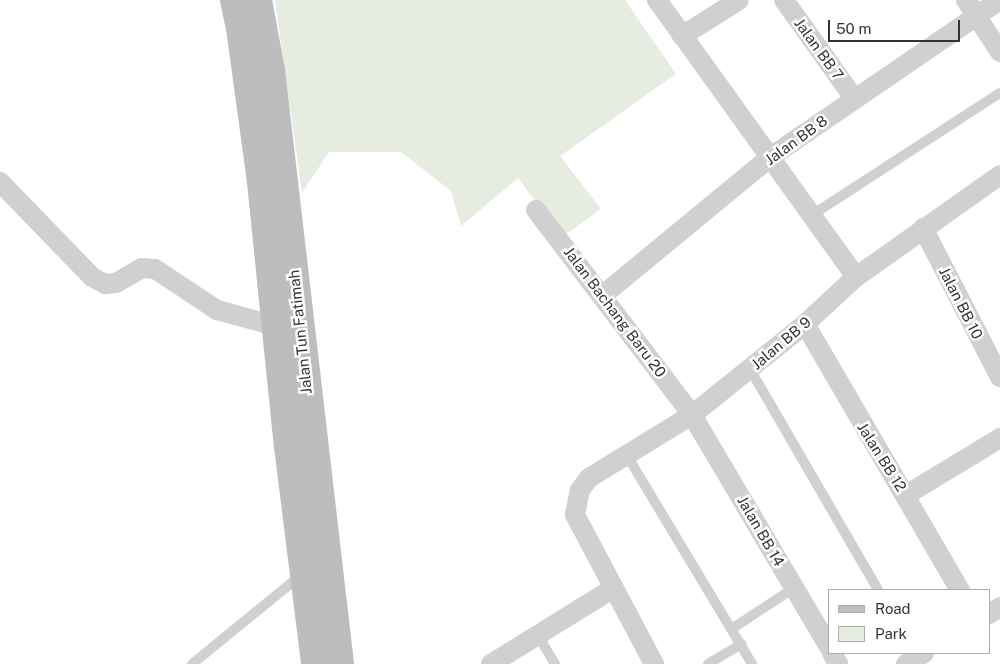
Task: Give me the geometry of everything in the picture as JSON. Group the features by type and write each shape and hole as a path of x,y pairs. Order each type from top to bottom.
{"main road":[{"name":"Jalan Tun Fatimah","path":"234,0 240,28 261,182 275,326 316,664"},
{"name":"Jalan Tun Fatimah","path":"258,0 271,70 340,664"}],"street":[{"path":"657,0 856,277"},
{"path":"682,36 739,0"},
{"name":"Jalan BB 7","path":"784,0 854,98"},
{"name":"Jalan BB 8","path":"604,294 769,158 854,98 971,8 1000,0"},
{"path":"971,8 1000,52"},
{"name":"Jalan BB 9","path":"612,589 575,514 575,503 589,478 692,415 805,324 856,277 1000,175"},
{"path":"0,182 92,276 105,284 116,284 142,268 155,269 217,310 275,326"},
{"name":"Jalan Bachang Baru 20","path":"536,210 604,294 692,415"},
{"name":"Jalan BB 10","path":"923,228 994,353 1000,377"},
{"name":"Jalan BB 12","path":"805,324 959,589"},
{"name":"Jalan BB 14","path":"692,415 828,645"},
{"path":"906,495 1000,438"},
{"path":"491,664 612,589 654,664"}],"lane":[{"path":"812,215 1000,93"},
{"path":"750,369 877,589"},
{"path":"626,454 733,628 752,664"},
{"path":"192,664 304,573"},
{"path":"733,628 794,588"},
{"path":"537,634 554,664"},
{"path":"708,664 741,644"}],"green space":[{"path":"275,0 625,0 676,74 560,156 601,209 562,237 518,178 461,226 451,191 401,152 329,152 302,193"}]}
